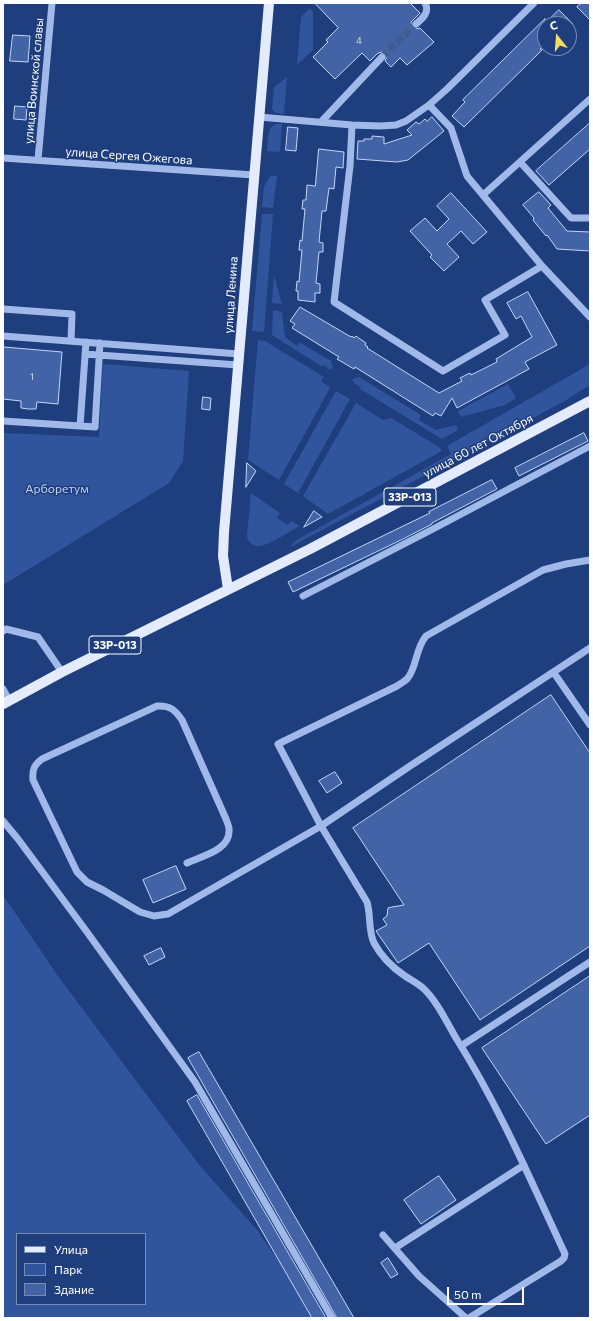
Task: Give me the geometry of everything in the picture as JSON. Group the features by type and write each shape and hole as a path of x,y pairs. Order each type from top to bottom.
{"main road":[{"name":"улица Ленина","path":"228,589 223,556 269,3"},
{"name":"улица 60 лет Октября","path":"228,589 310,549 589,404"},
{"name":"33Р-013","path":"6,702 62,672 228,589"}],"street":[{"name":"улица Воинской славы","path":"38,160 52,3"},
{"path":"416,24 426,14 427,10 425,3"},
{"path":"259,117 352,125 396,125 416,116 453,84 534,3"},
{"path":"321,122 382,57"},
{"path":"483,195 590,99"},
{"path":"429,105 451,128 467,176 542,266 590,317"},
{"path":"352,125 350,166 334,302 443,371 505,335 485,300 542,266"},
{"name":"улица Сергея Ожегова","path":"3,158 254,175"},
{"path":"520,162 571,218 590,218"},
{"path":"3,308 72,314 71,341"},
{"path":"3,336 239,354"},
{"path":"80,426 86,342"},
{"path":"3,421 95,427 100,343"},
{"path":"85,354 238,365"},
{"path":"303,596 590,446"},
{"path":"469,1318 561,1261 565,1254 516,1148 461,1046 429,995 422,987 404,976 392,966 381,953 371,935 370,911 367,902 321,826 278,744 397,686 406,680 411,675 421,642 426,636 543,570 590,560"},
{"path":"3,631 6,629 38,637 62,672"},
{"path":"187,862 224,845 228,838 229,829 226,819 182,720 177,712 171,707 165,705 157,706 42,759 35,764 32,772 33,780 77,872 87,882 140,912 154,916 168,914 321,826 590,648"},
{"path":"554,673 590,725"},
{"path":"3,689 6,702"},
{"path":"3,821 100,950 195,1082 332,1318"},
{"path":"461,1046 590,962"},
{"path":"395,1248 524,1165"},
{"path":"383,1235 419,1276 466,1318"}],"green space":[{"path":"310,8 313,12 313,50 297,65 301,17"},
{"path":"287,77 284,114 275,113 272,109 274,87"},
{"path":"276,124 282,124 280,152 267,151 269,132"},
{"path":"270,176 277,176 273,208 262,207 264,187"},
{"path":"262,214 273,214 264,332 252,331"},
{"path":"274,276 282,304 272,303"},
{"path":"273,310 282,312 285,337 297,346 299,342 331,361 333,368 330,370 324,365 321,366 272,335"},
{"path":"258,340 265,341 324,377 321,381 330,388 279,480 248,460"},
{"name":"Арборетум","path":"103,364 189,371 183,461 169,483 3,585 3,433 99,437"},
{"path":"590,364 590,385 563,402 290,547 295,541 451,454 447,446"},
{"path":"359,377 421,415 419,420 436,430 456,425 458,430 442,439 360,389 361,387 354,383 352,379"},
{"path":"508,384 516,398 505,405 461,417 458,411"},
{"path":"336,391 350,399 298,493 284,484"},
{"path":"356,403 383,420 391,418 439,447 442,451 328,514 303,496"},
{"path":"251,493 280,513 277,518 288,525 291,521 300,526 269,543 260,546 253,545 248,540 247,536"},
{"path":"3,895 58,976 201,1167 257,1230 318,1318 3,1318"}],"building":[{"path":"315,3 410,3 420,13 411,22 412,27 415,29 420,28 434,42 407,65 400,58 391,67 385,61 387,56 383,52 378,53 370,61 362,53 335,79 313,57 328,42 326,40 338,28"},
{"path":"582,3 590,3 590,20 577,7"},
{"path":"559,10 565,16 553,16"},
{"path":"537,27 537,55 464,127 452,116 465,102 463,100"},
{"path":"13,35 30,36 28,62 10,61"},
{"path":"15,106 27,107 26,120 14,119"},
{"path":"432,117 444,131 408,160 397,162 357,159 358,141 372,139 372,136 384,137 384,144 412,135 407,130 416,122 419,124 425,119 427,121"},
{"path":"590,123 590,149 549,185 536,171"},
{"path":"288,127 298,128 296,151 286,150"},
{"path":"319,149 344,152 343,168 336,167 334,189 329,188 326,211 322,211 319,242 323,243 323,252 319,252 316,283 320,284 320,293 315,293 315,302 298,300 298,291 296,291 297,281 299,282 302,250 299,250 300,240 302,241 305,209 302,209 303,200 306,200 307,185 315,186"},
{"path":"539,192 551,205 548,208 567,231 590,232 590,251 557,249 547,235 546,236 533,220 534,218 523,205"},
{"path":"451,193 487,232 473,244 461,231 447,244 459,257 444,271 430,257 432,255 410,231 425,218 437,231 449,219 437,206"},
{"path":"528,292 557,345 525,362 529,369 457,408 452,398 441,416 435,413 433,416 355,367 354,369 337,359 339,357 292,328 295,324 290,321 300,307 351,337 352,336 354,338 356,336 366,343 365,345 368,347 367,348 439,393 462,381 460,378 470,373 471,375 497,362 496,359 532,337 521,316 516,319 507,303"},
{"path":"4,347 62,352 58,404 37,402 36,409 28,409 21,408 21,401 3,399"},
{"path":"203,397 211,398 210,410 202,409"},
{"path":"584,433 588,441 519,476 515,468"},
{"path":"247,463 256,471 246,487"},
{"path":"492,480 497,489 401,540 293,592 288,582 430,513 429,512"},
{"path":"314,511 322,517 304,527"},
{"path":"551,695 590,753 590,946 480,1020 429,943 398,963 376,931 387,925 383,919 387,916 388,908 404,905 353,828"},
{"path":"335,772 342,783 327,793 319,781"},
{"path":"176,866 186,889 153,903 143,880"},
{"path":"161,948 165,957 149,965 144,956"},
{"path":"590,976 590,1115 546,1144 482,1048"},
{"path":"199,1052 354,1318 337,1318 188,1058"},
{"path":"197,1095 326,1318 312,1318 187,1101"},
{"path":"439,1176 456,1200 421,1224 404,1200"},
{"path":"388,1258 398,1274 391,1278 381,1263"}],"tunnel":[{"path":"382,57 416,24"}]}
